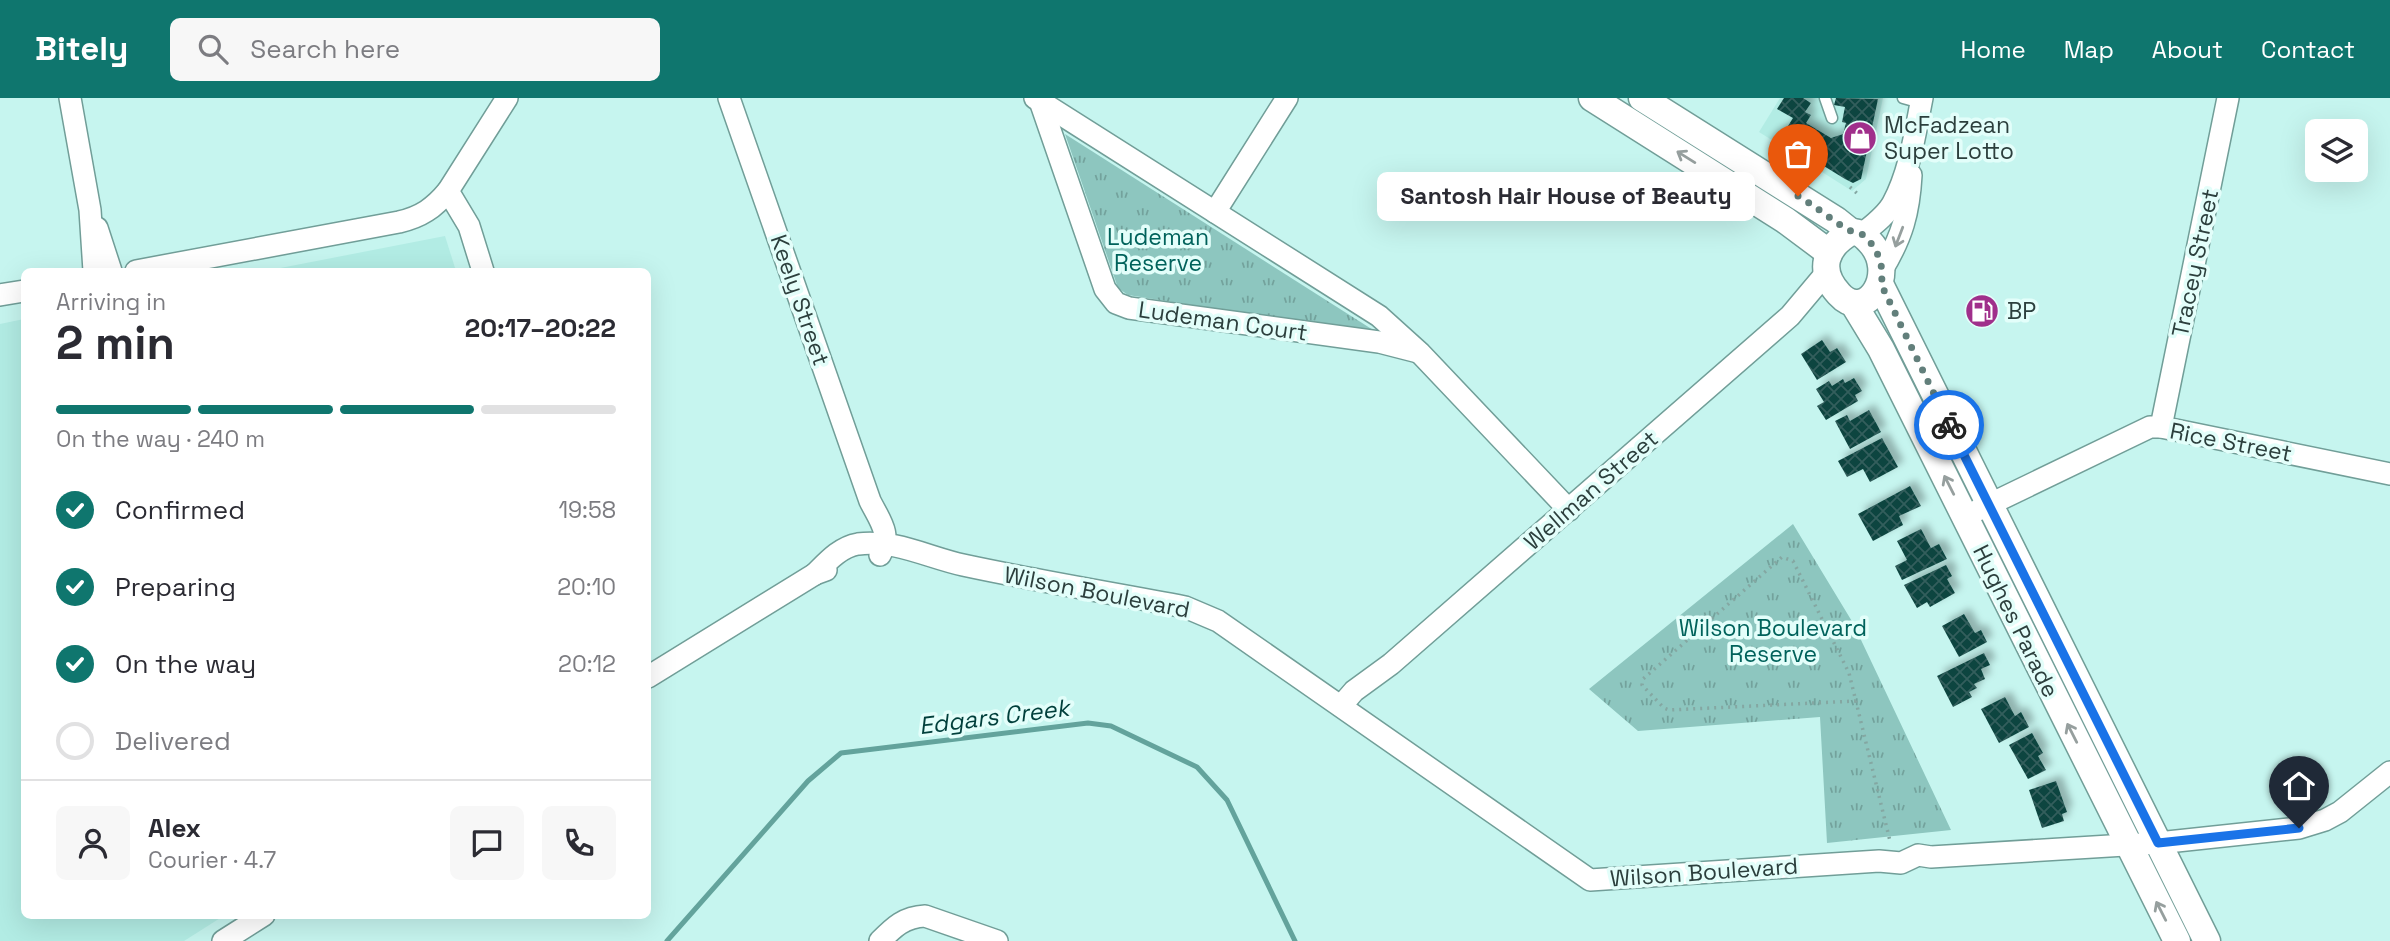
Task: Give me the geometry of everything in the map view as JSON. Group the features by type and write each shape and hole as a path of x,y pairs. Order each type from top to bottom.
{"street":[{"path":"70,98 90,210 94,268"},
{"path":"152,268 418,217 430,210 448,191 507,98"},
{"name":"Keely Street","path":"729,98 870,501 885,529 880,548"},
{"path":"1215,212 1287,98"},
{"path":"1592,98 1785,220 1827,262 1846,299 1864,301 1873,296 1905,222 1910,199 1915,100"},
{"path":"1642,98 1856,233 1873,246 1879,256 1881,277"},
{"name":"Tracey Street","path":"2161,427 2228,98"},
{"name":"Ludeman Court","path":"1038,100 1379,316 1420,353 1569,510"},
{"name":"Ludeman Court","path":"1038,100 1105,289 1116,303 1129,308 1379,342 1420,353"},
{"path":"1827,262 1834,243 1880,220 1892,204 1912,152"},
{"path":"448,191 468,226 482,268"},
{"path":"90,210 110,268"},
{"name":"Wellman Street","path":"1790,316 1827,262"},
{"name":"Hughes Parade","path":"1881,277 1989,504 2207,941"},
{"path":"0,295 21,291"},
{"name":"Wellman Street","path":"1341,706 1354,691 1391,664 1790,316 1821,299 1846,299"},
{"name":"Hughes Parade","path":"1846,299 1881,349 2177,941"},
{"name":"Rice Street","path":"1964,516 2150,427 2161,427 2390,474"},
{"name":"Wilson Boulevard","path":"651,675 815,574 880,548 922,564 961,565 1185,607 1219,621 1590,880 1879,861 1901,863 1918,855 1931,857 2158,843 2299,828 2340,812 2390,772"},
{"name":"Wellman Street","path":"1361,720 1373,689 1391,664"},
{"path":"880,941 901,922 925,916 997,941"},
{"path":"223,941 258,919"}],"lane":[{"path":"1825,98 1832,118"}],"path":[{"path":"1850,187 1860,195"},
{"path":"1856,701 1669,710 1642,685 1643,679 1782,557 1793,561 1849,673 1856,701 1890,841"}],"shaded area":[{"path":"1780,98 1883,98 1866,179 1852,191 1759,132"},
{"path":"445,236 455,268 280,268"},
{"path":"21,320 21,919 219,919 184,941 0,941 0,324"}],"green space":[{"name":"Ludeman Reserve","path":"1065,134 1381,335 1128,295 1118,288"},
{"name":"Wilson Boulevard Reserve","path":"1793,524 1853,623 1951,830 1827,843 1820,717 1638,731 1589,689"}],"building":[{"path":"1784,98 1803,98 1811,103 1805,112 1811,115 1806,123 1831,138 1843,134 1846,123 1842,122 1845,107 1834,105 1836,98 1878,99 1861,179 1853,183 1780,139 1793,118 1777,109"},
{"path":"1822,340 1830,352 1837,348 1846,362 1817,380 1801,354"},
{"path":"1854,378 1862,391 1855,395 1858,401 1826,420 1817,406 1824,402 1816,389 1829,381 1832,386 1843,379 1845,383"},
{"path":"1869,410 1881,432 1850,449 1835,421 1847,415 1850,421"},
{"path":"1882,438 1898,467 1870,482 1863,469 1847,477 1838,461"},
{"path":"1910,486 1921,506 1899,516 1903,525 1873,541 1858,514"},
{"path":"1921,529 1931,548 1939,544 1947,559 1902,580 1895,566 1907,560 1897,541"},
{"path":"1946,565 1952,576 1947,579 1955,593 1930,607 1927,602 1917,608 1904,585"},
{"path":"1964,614 1975,633 1981,630 1987,642 1959,657 1942,626"},
{"path":"1984,653 1990,665 1981,669 1985,679 1974,684 1977,688 1969,692 1972,697 1953,707 1937,676"},
{"path":"2005,697 2015,716 2021,712 2029,727 1999,743 1981,709"},
{"path":"2032,733 2043,753 2038,756 2046,770 2028,779 2009,745"},
{"path":"2056,781 2067,812 2062,814 2064,821 2042,828 2029,790"}],"waterway":[{"name":"Edgars Creek","path":"667,941 808,781 841,753 1088,723 1111,726 1197,767 1227,800 1295,941"}],"way so far":[{"path":"1798,196 1851,232 1862,234 1873,246 1879,256 1882,270 1881,284 1949,425"}],"place":[{"name":"McFadzean Super Lotto","path":"1860,138"},
{"name":"Santosh Hair House of Beauty","path":"1798,196"},
{"name":"BP","path":"1982,311"}],"route":[{"path":"1949,425 2158,843 2299,828"}]}
